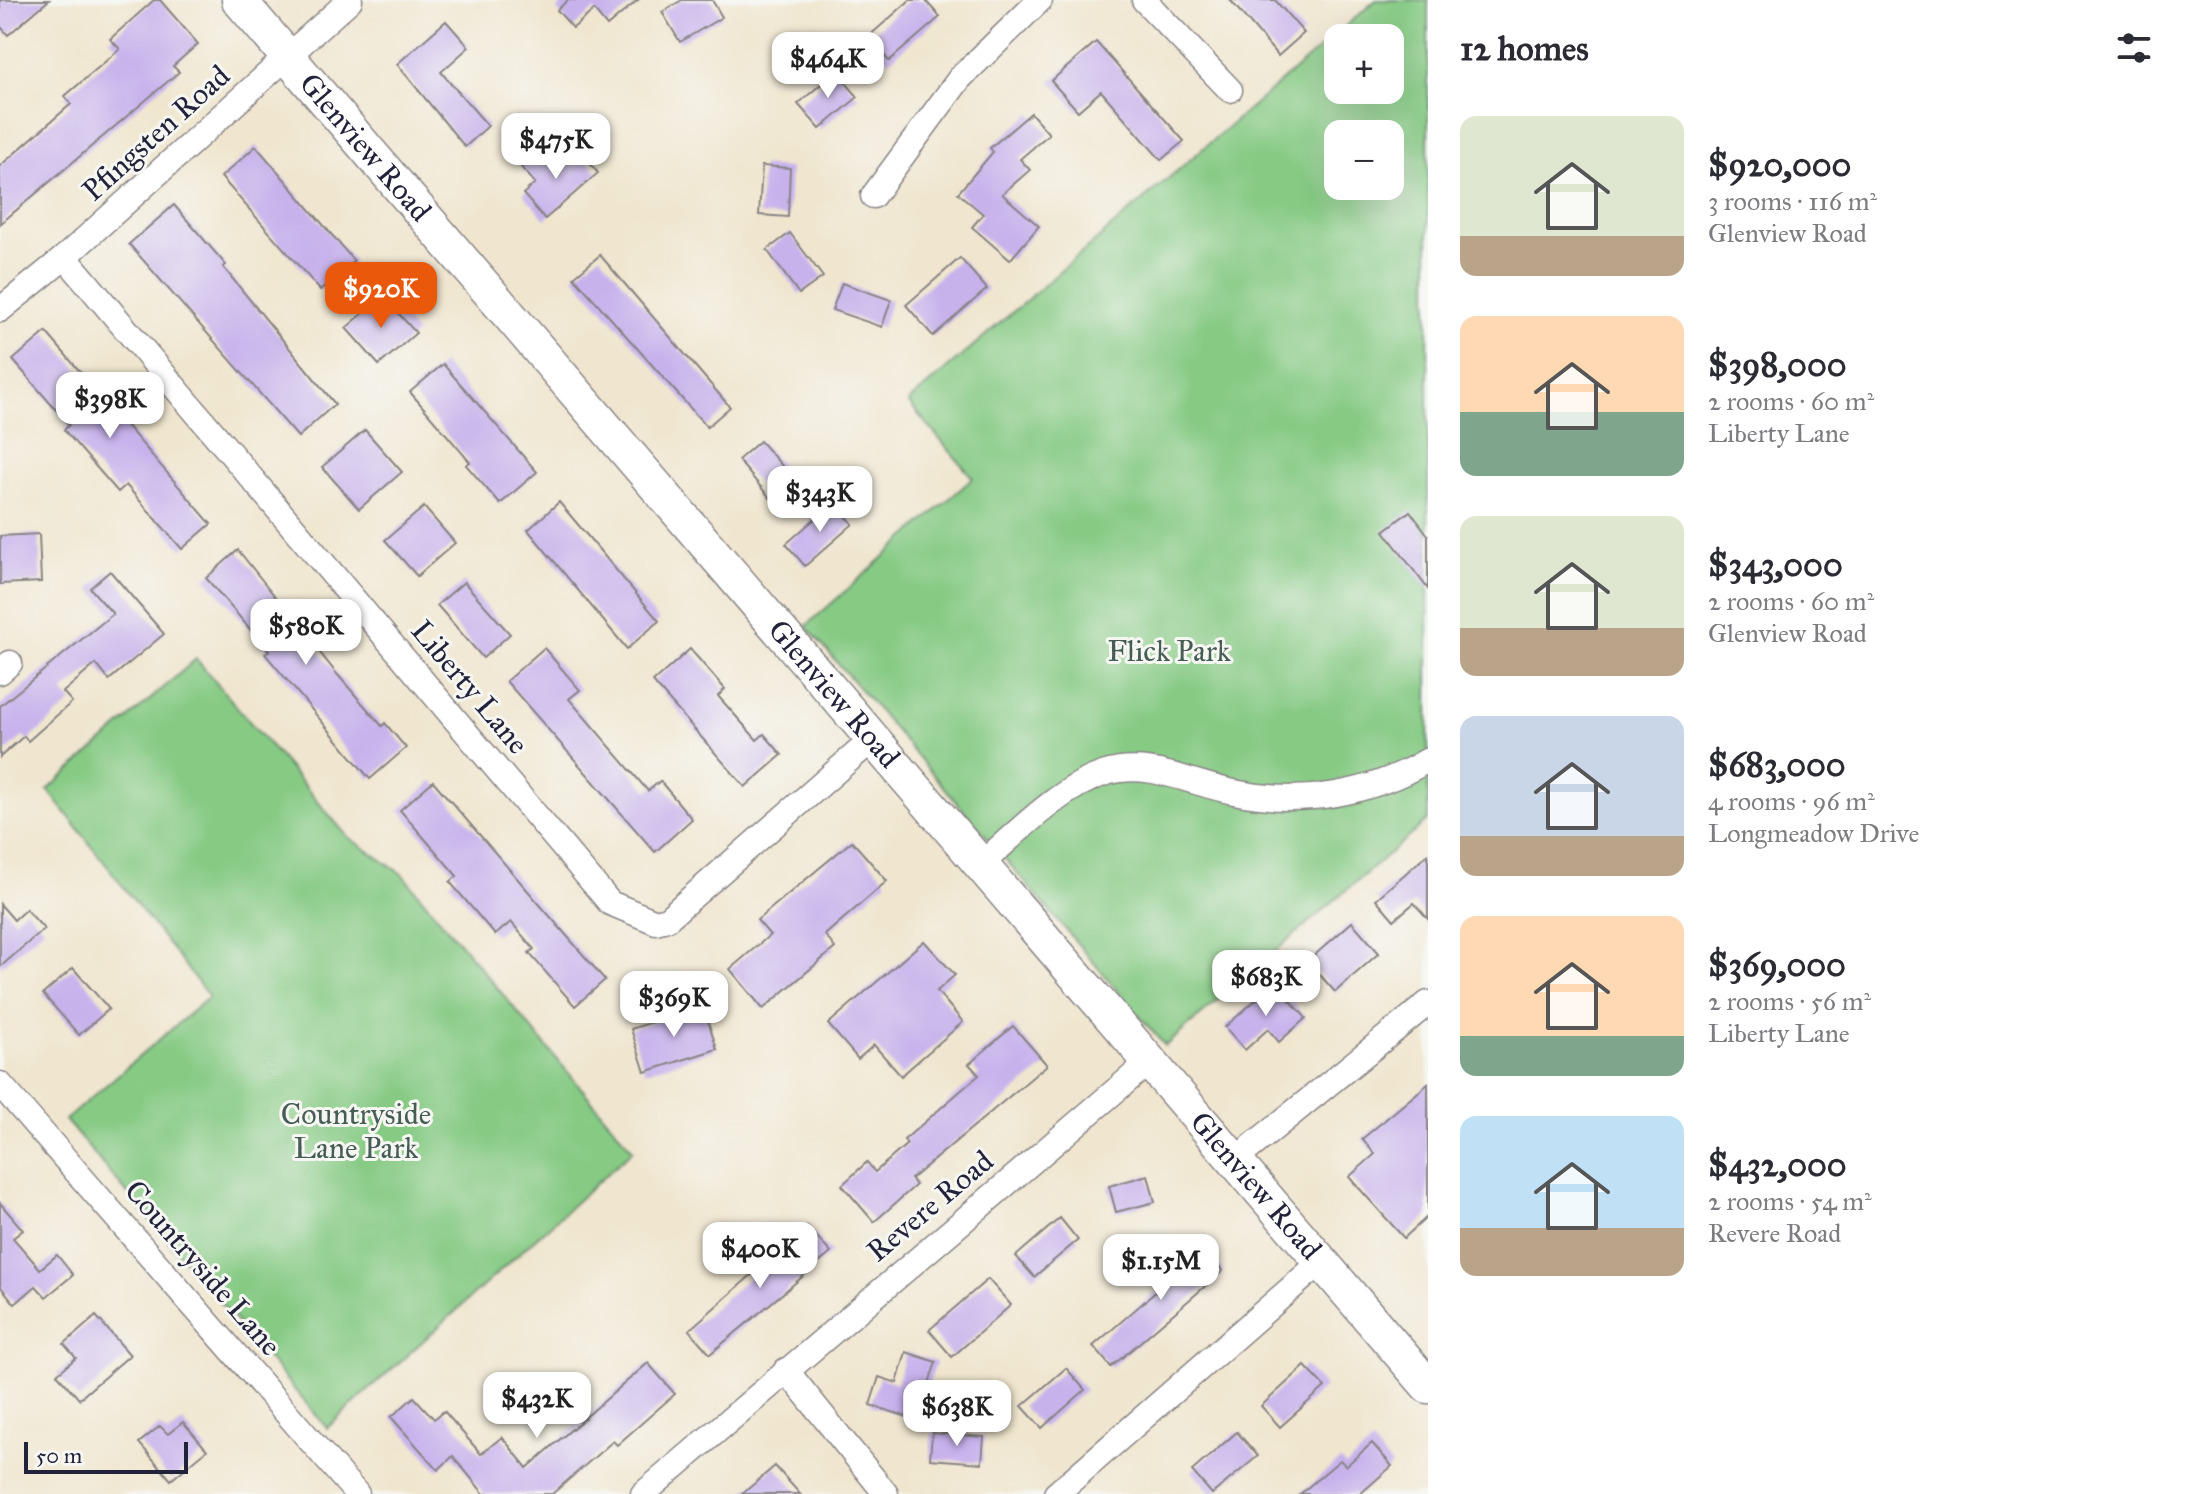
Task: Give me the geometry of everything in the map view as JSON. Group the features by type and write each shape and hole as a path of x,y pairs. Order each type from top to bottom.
{"main road":[{"name":"Glenview Road","path":"239,0 1428,1386"}],"street":[{"name":"Pfingsten Road","path":"0,310 65,257 350,0"},
{"path":"873,196 960,78 1040,0"},
{"path":"1144,0 1230,90"},
{"name":"Liberty Lane","path":"65,257 610,903 656,922 667,919 873,739"},
{"path":"981,864 1054,803 1102,775 1135,770 1166,772 1233,792 1296,799 1374,786 1428,760"},
{"path":"1235,1160 1428,1003"},
{"name":"Revere Road","path":"643,1494 1149,1062"},
{"name":"Countryside Lane","path":"0,1084 357,1494"},
{"path":"1056,1494 1321,1262"},
{"path":"786,1370 886,1494"}],"green space":[{"name":"Flick Park","path":"1376,0 1428,0 1428,820 1165,1046 806,626 973,478 908,402 1324,45 1324,104 1404,104 1404,24 1348,24"},
{"name":"Countryside Lane Park","path":"196,659 348,837 402,874 633,1150 327,1428 65,1120 209,997 48,790"}],"building":[{"path":"0,0 49,0 8,35 0,26"},
{"path":"154,0 160,0 198,44 173,66 179,72 0,224 0,166 71,104 65,96 120,49 110,39"},
{"path":"568,0 638,0 607,26 594,10 573,28 557,10"},
{"path":"682,0 712,0 722,17 680,42 662,12"},
{"path":"910,0 925,0 940,17 889,61 868,37"},
{"path":"1230,0 1275,0 1304,33 1278,56"},
{"path":"446,21 469,47 441,72 488,126 465,147 397,64"},
{"path":"1096,42 1184,141 1161,160 1101,91 1078,111 1051,81"},
{"path":"836,71 858,97 820,129 798,104"},
{"path":"1031,113 1049,134 1020,159 1030,170 1002,194 1039,226 1010,260 972,227 983,214 958,193 993,152 990,148"},
{"path":"256,146 354,261 320,290 221,177"},
{"path":"577,148 598,173 545,219 523,194 535,183 521,167 538,152 553,169"},
{"path":"762,166 790,168 788,217 759,215"},
{"path":"174,205 226,265 223,267 335,404 298,437 129,244"},
{"path":"790,233 823,277 799,294 767,250"},
{"path":"600,255 730,407 707,427 574,277"},
{"path":"960,258 987,289 933,336 906,305"},
{"path":"842,283 891,300 882,327 832,310"},
{"path":"383,296 416,333 379,365 346,328"},
{"path":"46,332 211,524 182,549 126,485 118,492 64,430 69,425 13,360"},
{"path":"443,364 537,472 500,504 466,465 470,462 410,392"},
{"path":"365,430 402,472 359,509 322,467"},
{"path":"760,441 793,478 770,498 738,460"},
{"path":"559,502 659,621 627,649 528,530"},
{"path":"834,502 853,524 805,566 786,544"},
{"path":"424,507 455,543 417,576 385,540"},
{"path":"1410,511 1428,535 1428,589 1384,531"},
{"path":"39,534 41,582 0,584 0,536"},
{"path":"238,550 337,674 382,726 385,723 406,748 370,779 265,654 269,651 206,578"},
{"path":"110,571 164,634 109,680 96,664 63,692 72,702 28,741 24,736 0,757 0,706 113,614 90,588"},
{"path":"464,582 510,634 483,658 437,605"},
{"path":"544,648 580,690 569,699 648,791 660,781 692,819 655,852 506,681"},
{"path":"690,649 725,689 718,696 757,740 764,734 782,755 745,787 653,682"},
{"path":"433,781 605,980 575,1006 529,953 534,949 511,922 495,935 450,882 457,876 400,810"},
{"path":"852,841 887,881 825,935 835,948 763,1009 730,969 770,935 757,920"},
{"path":"1428,854 1428,919 1414,903 1394,920 1376,899"},
{"path":"0,904 14,920 26,909 44,929 0,967"},
{"path":"1352,922 1379,953 1335,992 1308,961"},
{"path":"924,941 955,975 937,991 963,1022 901,1076 874,1045 858,1059 828,1024"},
{"path":"73,968 109,1009 79,1035 43,994"},
{"path":"1275,983 1306,1018 1279,1042 1268,1029 1245,1050 1225,1027"},
{"path":"703,1006 717,1049 645,1072 631,1029"},
{"path":"1013,1026 1047,1065 911,1179 916,1185 874,1222 842,1185 867,1162 875,1172 907,1144 904,1140 979,1075 969,1064"},
{"path":"1428,1084 1428,1216 1404,1238 1349,1177 1375,1154 1362,1139"},
{"path":"1148,1175 1155,1202 1116,1212 1109,1186"},
{"path":"0,1203 23,1230 13,1238 40,1269 57,1255 73,1275 46,1297 36,1286 15,1304 0,1286"},
{"path":"1060,1218 1078,1240 1034,1277 1016,1256"},
{"path":"807,1226 831,1253 710,1354 689,1330"},
{"path":"1194,1238 1223,1271 1111,1367 1093,1346 1173,1277 1163,1266"},
{"path":"988,1279 1011,1305 952,1357 929,1330"},
{"path":"96,1316 130,1355 79,1399 57,1374 76,1358 64,1344"},
{"path":"906,1352 936,1362 917,1420 870,1405 879,1377 897,1383"},
{"path":"648,1363 675,1394 617,1445 613,1441 552,1494 484,1494 453,1456 438,1470 391,1417 414,1397 434,1419 444,1411 481,1454 502,1437 527,1468"},
{"path":"1305,1366 1325,1387 1280,1427 1261,1406"},
{"path":"1066,1368 1085,1390 1042,1428 1022,1406"},
{"path":"183,1422 207,1450 171,1480 139,1443 160,1426 168,1434"},
{"path":"1237,1432 1258,1456 1212,1494 1192,1471"},
{"path":"932,1433 984,1437 982,1463 930,1459"},
{"path":"1372,1443 1392,1466 1360,1494 1300,1494 1340,1460 1346,1466"},
{"path":"775,1466 800,1494 742,1494"}]}
